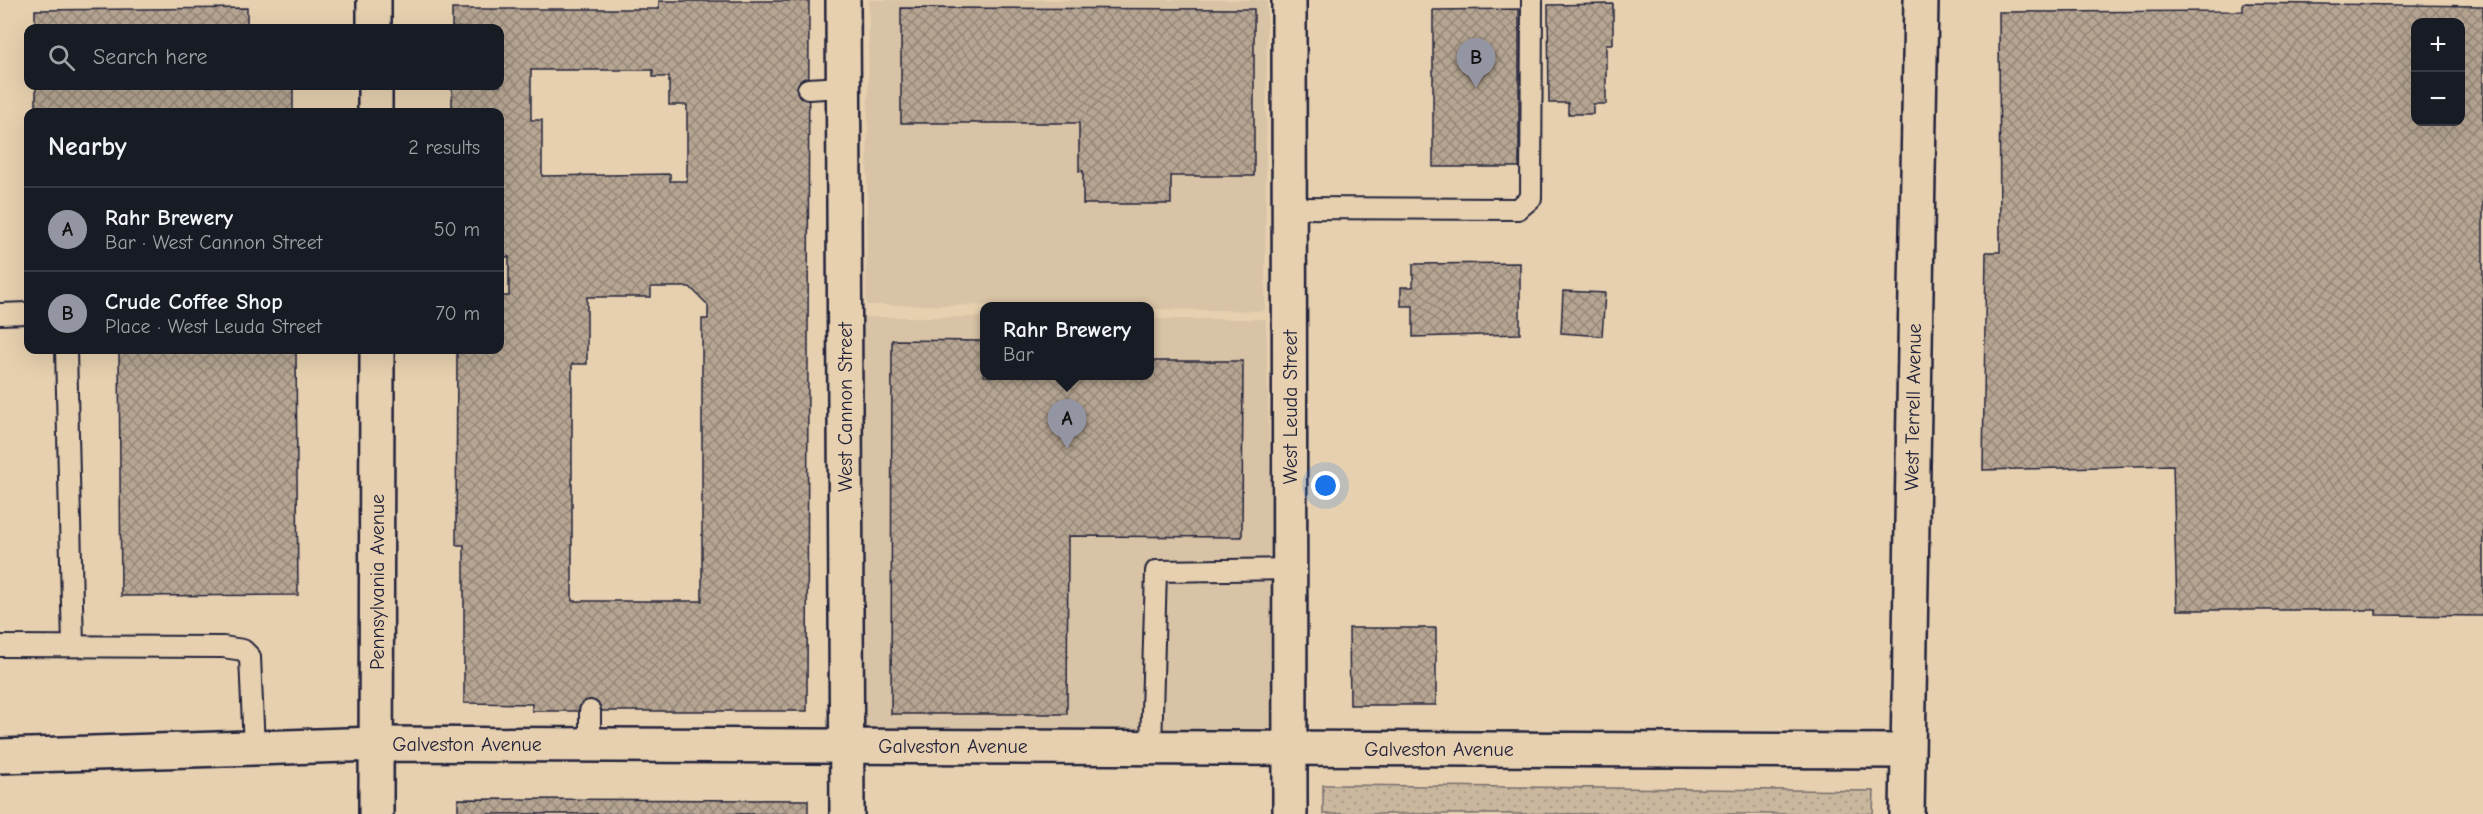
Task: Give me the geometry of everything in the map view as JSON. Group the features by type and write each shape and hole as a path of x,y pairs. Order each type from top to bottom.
{"street":[{"path":"374,0 374,24"},
{"name":"West Cannon Street","path":"843,0 847,814"},
{"name":"West Leuda Street","path":"1289,0 1290,814"},
{"name":"West Terrell Avenue","path":"1907,814 1906,751 1921,0"},
{"path":"375,90 375,108"},
{"name":"Pennsylvania Avenue","path":"376,814 377,354"},
{"name":"Galveston Avenue","path":"0,756 377,744 1906,751"}],"lane":[{"path":"1291,208 1518,209 1531,198 1532,0"},
{"path":"808,88 843,87"},
{"path":"0,314 24,313"},
{"path":"66,354 73,646"},
{"path":"1151,747 1156,571 1290,569"},
{"path":"0,646 223,647 243,650 250,657 254,748"},
{"path":"590,711 590,745"}],"shaded area":[{"path":"869,0 1267,0 1265,311 1154,309 1154,302 980,302 980,305 866,305"},
{"path":"864,317 980,317 980,380 1154,380 1154,319 1266,319 1276,728 863,733"},
{"path":"1323,785 1874,791 1873,814 1323,814"}],"building":[{"path":"659,1 809,1 807,711 532,711 532,704 464,703 464,545 456,545 457,354 504,354 504,296 509,296 509,257 504,257 504,108 452,108 452,90 504,90 504,24 452,24 452,9 659,9","holes":["531,70 653,70 653,77 669,77 669,105 687,105 687,181 670,181 670,174 542,176 542,120 531,120","651,287 690,287 708,305 708,319 702,319 702,601 572,601 572,364 587,364 587,297 651,297"]},
{"path":"2243,3 2483,6 2483,616 2376,615 2376,610 2177,610 2173,465 1983,470 1986,252 2000,252 1999,12 2243,11"},
{"path":"1613,4 1613,44 1606,44 1606,104 1593,104 1593,114 1568,114 1568,103 1549,103 1548,5"},
{"path":"247,8 247,24 35,24 35,10"},
{"path":"901,8 1254,9 1254,176 1171,176 1171,204 1083,204 1083,171 1079,171 1079,123 901,123"},
{"path":"1519,9 1519,167 1433,167 1433,10"},
{"path":"36,90 293,90 293,108 36,108"},
{"path":"1520,263 1520,334 1413,337 1413,306 1401,306 1401,287 1413,287 1413,264"},
{"path":"1563,291 1605,293 1602,336 1561,333"},
{"path":"892,340 980,341 980,380 1154,380 1154,361 1243,361 1242,537 1068,536 1067,714 891,714"},
{"path":"119,354 296,354 298,595 121,596"},
{"path":"1349,628 1436,628 1436,705 1350,705"},
{"path":"458,799 808,800 808,814 458,814"}],"place":[{"name":"Crude Coffee Shop","path":"1476,88"},
{"name":"Rahr Brewery","path":"1067,449"}]}
